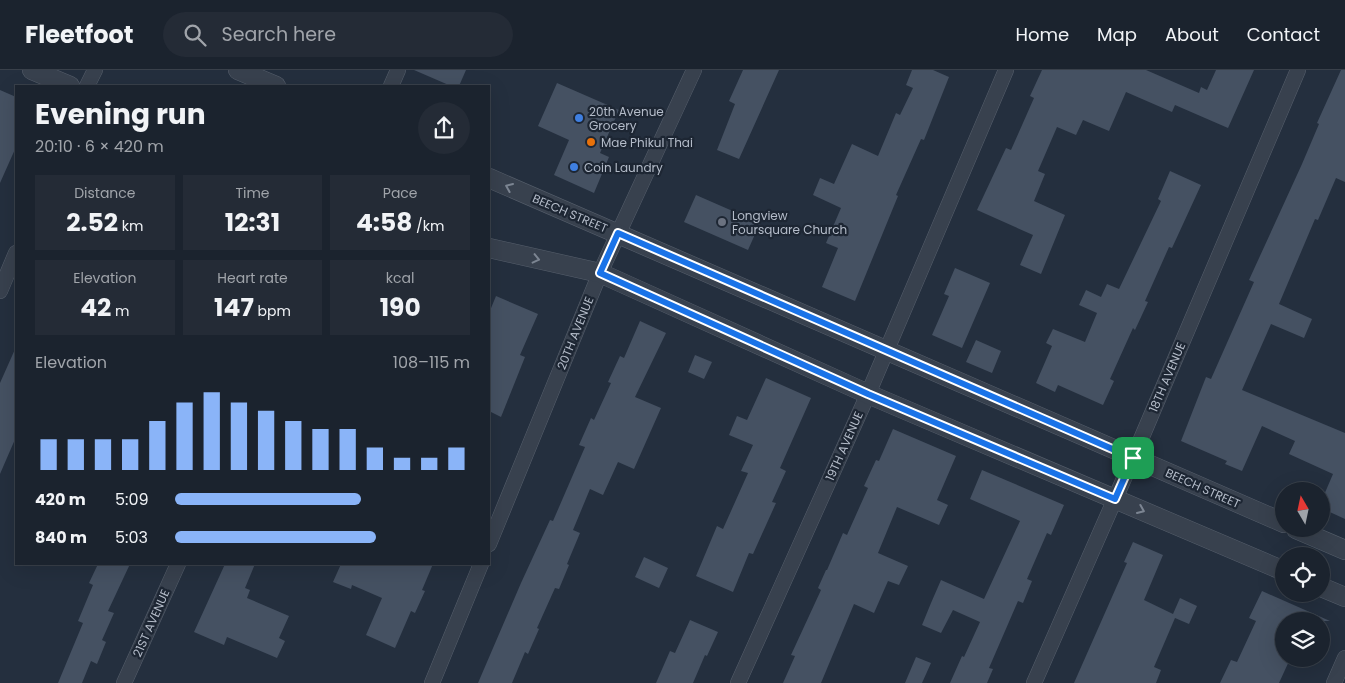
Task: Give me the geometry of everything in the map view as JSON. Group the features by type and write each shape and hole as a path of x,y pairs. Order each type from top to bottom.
{"street":[{"path":"32,70 68,85"},
{"path":"88,85 95,70"},
{"path":"238,70 274,85"},
{"path":"391,85 398,70"},
{"name":"20TH AVENUE","path":"490,542 600,273 694,70"},
{"name":"19TH AVENUE","path":"738,683 868,394 1006,70"},
{"name":"18TH AVENUE","path":"1034,683 1133,458 1298,70"},
{"name":"BEECH STREET","path":"490,178 1275,520"},
{"path":"490,248 600,273 868,394 1275,567"},
{"path":"0,291 15,255"},
{"path":"1317,538 1345,550"},
{"name":"21ST AVENUE","path":"124,683 178,565"},
{"path":"432,683 480,565"},
{"path":"1330,591 1345,597"},
{"path":"1334,683 1345,658"}],"building":[{"path":"414,70 466,70 459,85 449,85"},
{"path":"743,70 779,70 739,159 717,150 735,104 729,101"},
{"path":"912,70 933,70 949,77 924,140 921,139 896,195 898,196 855,301 822,287 838,248 826,243 841,208 813,195 820,178 834,184 852,144 878,156 896,113 900,115 913,88 906,85"},
{"path":"1042,70 1146,70 1199,93 1201,87 1207,90 1216,70 1254,70 1228,128 1175,105 1172,112 1126,92 1109,131 1083,120 1076,135 1057,127 1038,171 1045,174 1034,201 1065,215 1041,274 1020,265 1033,235 977,210 1006,148 1011,150 1034,98 1030,96"},
{"path":"1341,70 1345,70 1345,182 1336,178 1318,220 1315,219 1279,304 1312,319 1304,338 1271,324 1242,390 1345,433 1345,519 1330,512 1330,482 1333,474 1289,454 1295,441 1262,426 1242,471 1225,464 1227,461 1181,441 1206,377 1211,379 1254,282 1249,280 1302,164 1319,124 1317,123"},
{"name":"20th Avenue Grocery","path":"557,83 619,110 600,153 609,157 594,193 554,175 569,140 538,126"},
{"path":"0,90 15,97 15,149 0,183"},
{"path":"1170,171 1201,185 1172,248 1169,247 1145,301 1148,302 1135,330 1133,328 1110,379 1114,381 1103,405 1058,385 1055,392 1036,383 1052,346 1046,343 1053,329 1085,342 1097,313 1079,305 1086,290 1101,297 1107,284 1119,289 1161,201 1158,199"},
{"name":"Longview Foursquare Church","path":"696,195 760,223 748,250 684,222"},
{"path":"955,268 990,283 962,348 932,335 949,296 944,294"},
{"path":"496,296 538,314 520,355 525,357 501,417 490,412 490,311"},
{"path":"640,321 666,333 635,397 661,408 634,469 618,462 603,495 590,489 573,530 580,533 567,564 569,565 559,589 555,588 537,628 539,629 528,654 525,652 512,683 478,683 521,583 550,520 553,521 585,447 579,445 591,418 594,420 611,383 608,382 620,356 624,358"},
{"path":"976,340 1001,351 992,373 966,362"},
{"path":"15,349 15,439 0,474 0,383"},
{"path":"695,355 712,362 704,379 688,372"},
{"path":"766,378 811,398 780,468 786,471 772,502 776,503 753,554 749,553 733,592 696,576 717,526 723,529 748,473 741,471 753,445 729,435 737,416 747,420"},
{"path":"893,429 956,456 937,500 948,505 939,525 897,507 878,553 908,566 899,585 888,581 874,613 854,604 821,683 783,683 795,656 791,655 821,590 818,588 843,533 847,535 868,488 864,486 876,460 879,461"},
{"path":"982,470 1064,505 1051,535 1047,533 1027,579 1032,581 1023,603 1018,601 989,668 993,669 987,683 950,683 980,622 953,610 941,633 922,625 931,603 941,580 984,599 1020,521 970,499"},
{"path":"1133,542 1163,555 1144,600 1173,614 1180,598 1197,606 1189,624 1175,618 1154,667 1161,670 1156,683 1074,683 1127,563 1124,562"},
{"path":"644,557 668,568 659,588 635,577"},
{"path":"98,565 130,565 108,611 114,613 102,640 106,642 97,664 91,661 82,683 58,683 83,623 78,621 93,585 89,583"},
{"path":"225,565 255,565 245,588 250,590 247,598 289,616 279,638 285,641 277,658 227,637 224,645 194,632"},
{"path":"341,565 433,565 422,590 425,591 415,613 411,611 395,648 366,635 382,598 352,585 351,589 333,582"},
{"path":"1262,591 1275,597 1275,602 1287,602 1310,612 1275,612 1275,667 1286,667 1279,683 1220,683 1231,660 1237,662 1256,621 1249,618"},
{"path":"690,620 718,632 707,656 705,655 693,683 656,683 670,651 675,653"},
{"path":"916,657 931,663 922,683 905,683"}],"place":[{"name":"20th Avenue Grocery","path":"579,118"},
{"name":"Mae Phikul Thai","path":"591,142"},
{"name":"Coin Laundry","path":"574,167"},
{"name":"Longview Foursquare Church","path":"722,222"}],"route":[{"path":"618,233 1133,458 1115,499 868,394 600,273 618,233"}]}
